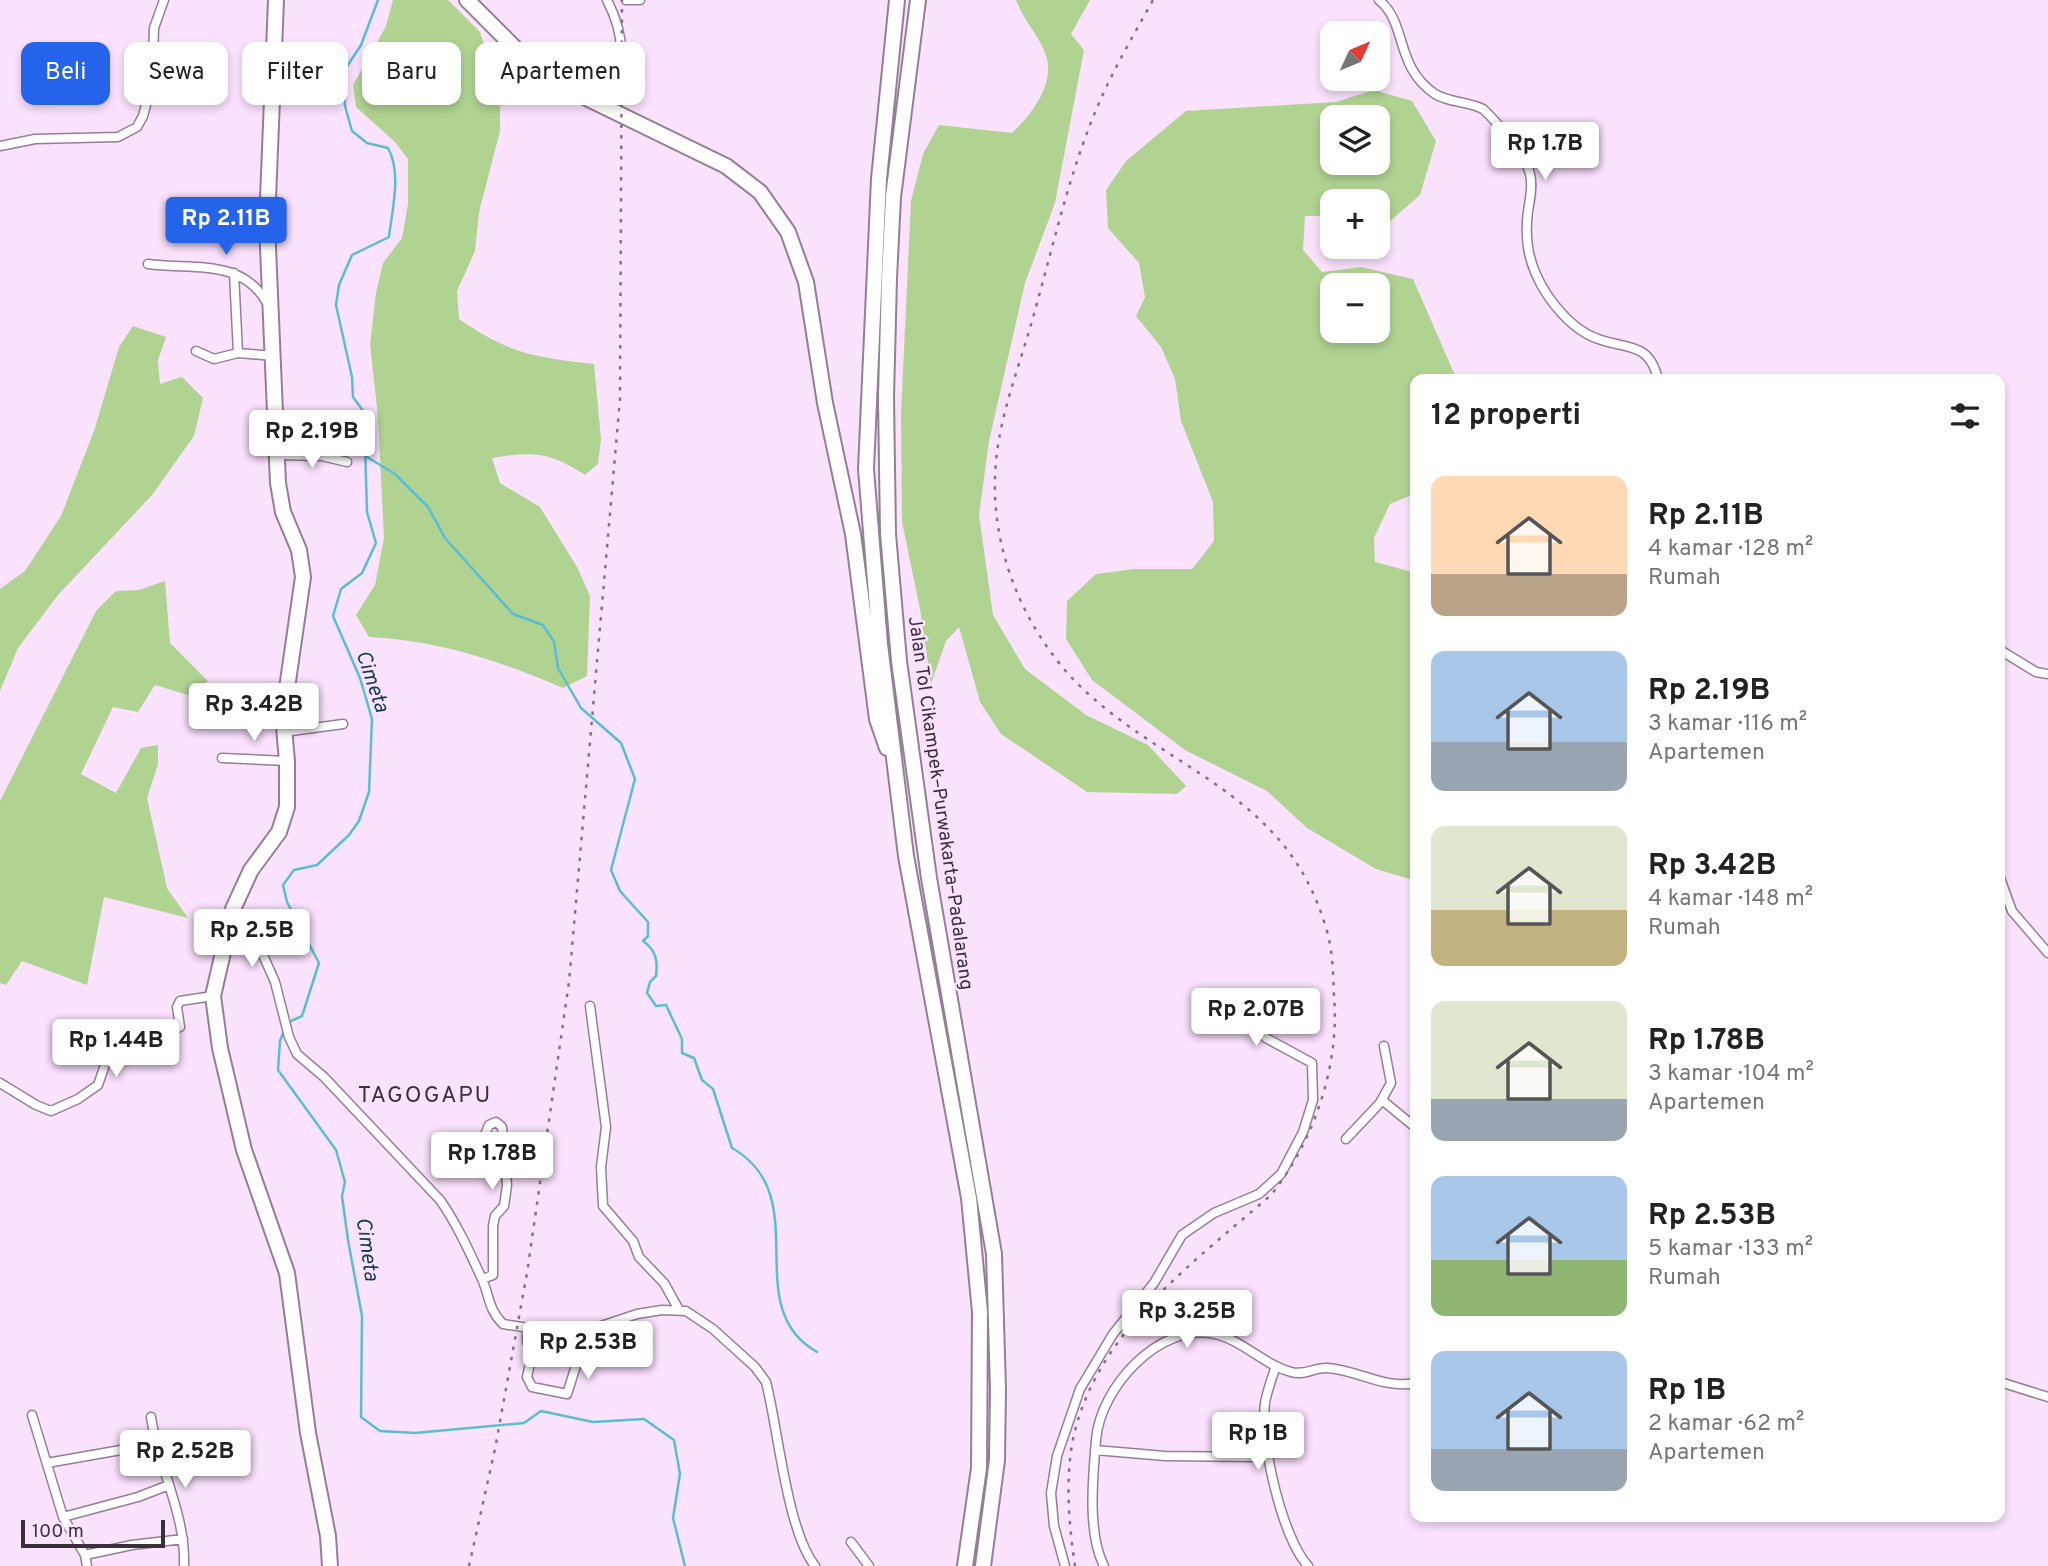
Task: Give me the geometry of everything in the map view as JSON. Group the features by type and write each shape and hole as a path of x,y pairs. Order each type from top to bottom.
{"highway":[{"path":"276,0 267,176 279,497 299,550 303,577 288,663 284,732 288,794 284,820 274,841 251,870 233,909 213,996 220,1048 244,1150 287,1273 308,1433 328,1536 330,1566"},
{"path":"467,0 510,42"},
{"name":"Jalan Tol Cikampek–Purwakarta–Padalarang","path":"897,0 879,179 866,469 880,644 906,856 969,1198 979,1312 979,1468 965,1566"},
{"name":"Jalan Tol Cikampek–Purwakarta–Padalarang","path":"918,0 893,197 886,344 888,534 899,662 929,878 994,1254 997,1460 984,1566"},
{"path":"597,105 726,166 760,192 788,232 806,282 825,403 853,534 877,719 897,776"}],"street":[{"path":"0,146 35,139 118,138 137,127 152,83 154,28 163,0"},
{"path":"607,0 619,30 620,42"},
{"path":"626,0 640,0"},
{"path":"1379,0 1393,16 1405,61 1424,83 1449,101 1474,104 1482,109 1525,162 1531,174 1531,185 1525,246 1544,290 1555,306 1587,334 1645,352 1652,360 1656,374"},
{"path":"148,264 234,272 256,285 271,308"},
{"path":"234,272 238,353"},
{"path":"196,351 214,359 238,353 274,356"},
{"path":"278,455 322,456 347,462"},
{"path":"2005,653 2036,672 2048,674"},
{"path":"284,732 343,724"},
{"path":"222,758 287,761"},
{"path":"2005,892 2012,911 2048,953"},
{"path":"233,909 255,937 275,982 289,1037 297,1054 333,1086 440,1200 456,1223 482,1279 493,1314 503,1324 574,1335 638,1314 679,1310 700,1318 755,1367 766,1382 794,1514 807,1555 815,1566"},
{"path":"0,1083 41,1108 56,1110 98,1085 116,1033 125,1029 147,1033 176,1029 180,1027 177,1007 180,1001 213,996"},
{"path":"1065,1566 1054,1526 1052,1475 1080,1389 1089,1371 1135,1304 1154,1283 1182,1235 1214,1213 1259,1194 1281,1174 1303,1132 1313,1100 1312,1063 1266,1038 1223,997"},
{"path":"590,1006 606,1127 601,1167 603,1206 633,1241 639,1257 664,1283 679,1310"},
{"path":"1346,1139 1382,1100 1391,1083 1384,1046"},
{"path":"1382,1100 1410,1123"},
{"path":"459,1141 475,1145 482,1142 489,1125 496,1122 502,1127 507,1185 504,1206 495,1216 493,1226 493,1275 482,1279"},
{"path":"527,1329 527,1342 534,1346 527,1377 527,1383 532,1387 568,1394 581,1350"},
{"path":"1104,1566 1092,1513 1097,1426 1106,1403 1134,1366 1160,1346 1184,1335 1211,1334 1244,1346 1276,1367 1300,1374 1324,1367 1374,1382 1410,1383"},
{"path":"1276,1367 1265,1405 1269,1453 1285,1524 1308,1566"},
{"path":"2005,1384 2048,1397"},
{"path":"32,1415 63,1517 85,1555 87,1566"},
{"path":"151,1417 155,1444 183,1539 184,1566"},
{"path":"47,1463 155,1444"},
{"path":"1095,1450 1164,1456 1256,1457 1269,1453"},
{"path":"63,1517 169,1486"},
{"path":"85,1555 132,1545 183,1539"},
{"path":"850,1542 869,1566"}],"green space":[{"path":"393,0 448,0 480,32 483,42 475,42 475,105 500,105 500,131 479,212 475,251 457,291 459,319 493,340 523,352 594,364 601,439 598,464 585,475 573,467 541,455 519,454 492,458 500,483 540,507 577,567 590,596 587,676 563,688 516,669 443,647 369,637 356,615 375,585 384,538 378,418 370,344 376,293 383,263 402,238 408,204 408,159 395,142 356,107 353,85 362,69 362,105 461,105 461,42 377,42 386,26"},
{"path":"1016,0 1090,0 1071,34 1084,50 1055,203 1025,283 989,441 979,515 993,615 1025,669 1086,715 1148,745 1186,786 1177,794 1087,792 1001,734 980,702 959,627 946,641 931,684 920,609 902,522 901,413 911,201 923,154 939,125 1012,133 1042,94 1048,71 1047,60"},
{"path":"1371,91 1412,101 1436,141 1420,195 1390,221 1390,189 1320,189 1320,216 1305,216 1303,250 1322,272 1361,267 1387,273 1320,273 1320,343 1390,343 1390,274 1413,279 1454,374 1410,374 1410,496 1390,504 1374,538 1375,562 1410,571 1410,879 1376,869 1307,828 1267,791 1185,750 1092,680 1066,639 1067,601 1096,574 1134,569 1192,569 1214,541 1213,502 1181,421 1175,379 1161,347 1136,316 1145,297 1139,263 1108,228 1106,190 1126,161 1186,111 1336,102"},
{"path":"133,326 166,337 158,360 160,384 182,377 203,398 194,436 152,495 58,595 18,648 0,691 0,589 25,571 61,516 94,431 119,347"},
{"path":"165,581 170,643 208,681 188,695 155,685 138,712 113,707 81,774 116,793 141,748 158,745 158,764 147,798 167,888 188,918 104,897 87,985 22,961 6,985 0,983 0,801 96,611 116,591 139,590"}],"waterway":[{"name":"Cimeta","path":"289,1022 302,1016 319,963 287,902 283,885 294,870 317,865 349,835 359,821 369,792 372,719 360,678 333,616 341,589 362,573 376,543 367,512 364,412 353,397 352,377 336,305 339,285 352,255 389,237 394,204 394,169 388,148 367,143 352,131 345,106 344,71 361,45 378,0"},
{"path":"367,457 395,474 428,507 445,538 513,614 543,625 554,642 558,668 581,708 621,743 635,779 611,870 620,891 648,922 648,936 643,941 653,952 657,965 656,976 650,982 647,993 656,1006 666,1005 682,1039 682,1053 694,1058 702,1080 713,1089 732,1148 757,1169 770,1194 782,1308 794,1332 817,1352"},
{"name":"Cimeta","path":"284,1031 280,1041 278,1070 336,1150 345,1182 342,1196 362,1316 361,1417 380,1431 415,1433 524,1423 541,1411 593,1422 644,1419 674,1440 680,1474 673,1518 685,1566"}],"railway":[{"path":"469,1566 495,1449 527,1273 569,982 620,399 622,0"},
{"path":"1075,1566 1069,1470 1073,1439 1085,1401 1103,1365 1151,1302 1271,1195 1286,1174 1300,1151 1321,1101 1333,1049 1335,1022 1332,962 1326,928 1307,881 1282,844 1253,813 1110,712 1076,682 1058,662 1034,627 1011,577 1000,537 995,496 999,441 1061,214 1096,110 1153,0"}],"district":[{"name":"TAGOGAPU","path":"425,1094"}]}
